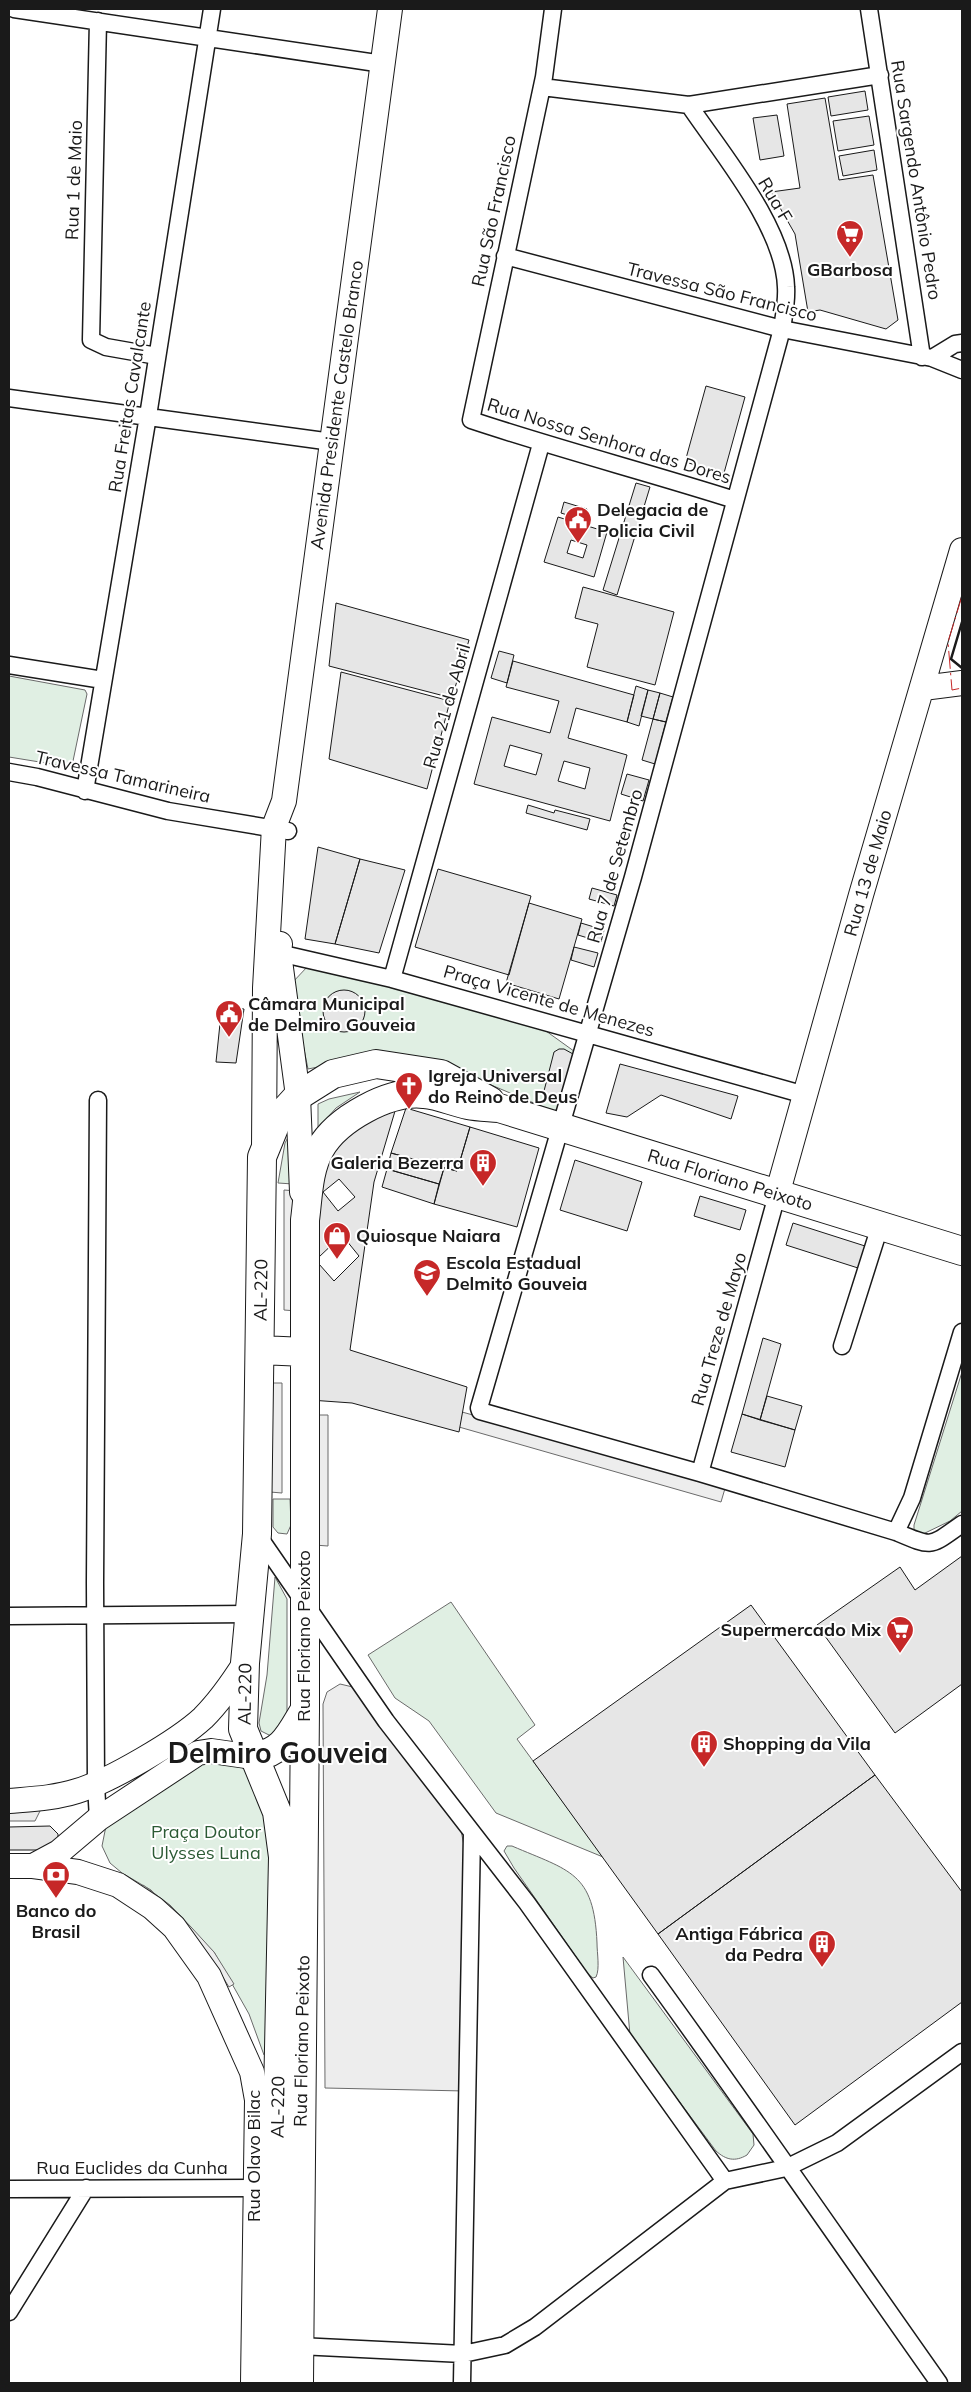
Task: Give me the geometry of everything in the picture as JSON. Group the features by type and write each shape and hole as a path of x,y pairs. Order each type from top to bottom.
{"highway":[{"name":"Rua Floriano Peixoto","path":"264,1149 278,1118 298,1096 333,1074 376,1064 441,1074 480,1094 499,1108"},
{"name":"Rua Floriano Peixoto","path":"299,2383 305,1710 305,1220 310,1181 319,1150 328,1138 354,1115 391,1096 423,1094 469,1105 499,1108 777,1196 962,1251"},
{"name":"AL-220","path":"264,1149 257,1534 246,1663 243,1729 277,1812 283,1857 272,2383"},
{"path":"260,1350 305,1352"},
{"path":"253,1757 264,1756 285,1744 305,1710"}],"street":[{"path":"14,9 43,11 98,22 382,64"},
{"name":"Rua Freitas Cavalcante","path":"85,791 148,416 212,9"},
{"name":"Avenida Presidente Castelo Branco","path":"264,1149 265,988 284,801 390,9"},
{"name":"Rua São Francisco","path":"471,420 542,88 553,9"},
{"name":"Rua Sargendo Antônio Pedro","path":"869,9 927,358"},
{"name":"Rua 1 de Maio","path":"98,22 91,340 106,347 157,356"},
{"path":"542,88 689,105 880,75"},
{"name":"Rua F","path":"689,105 765,218 778,243 786,286 782,329"},
{"name":"Travessa São Francisco","path":"505,256 782,329 927,358 962,370"},
{"name":"Rua 7 de Setembro","path":"700,1472 480,1411 479,1408 679,711 734,500 782,329"},
{"path":"927,358 955,344 962,343"},
{"path":"9,398 332,442"},
{"name":"Rua Nossa Senhora das Dores","path":"471,420 541,444 655,474 734,500"},
{"name":"Rua 21 de Abril","path":"392,978 541,444"},
{"name":"Rua 13 de Maio","path":"777,1196 861,895 962,550"},
{"path":"9,665 103,680"},
{"path":"923,688 962,683"},
{"name":"Travessa Tamarineira","path":"9,772 37,777 168,812 281,829"},
{"name":"Avenida Presidente Castelo Branco","path":"281,829 279,953 298,1096 305,1220"},
{"name":"Praça Vicente de Menezes","path":"279,953 392,978 805,1095"},
{"path":"98,1100 96,1615 96,1784 98,1819"},
{"name":"Rua Treze de Mayo","path":"700,1472 777,1196"},
{"path":"842,1346 880,1226"},
{"path":"896,1532 912,1498 962,1332"},
{"path":"700,1472 896,1532 926,1544 937,1542 962,1524"},
{"path":"257,1534 304,1605 386,1721 527,1903 725,2181"},
{"path":"9,1616 250,1614"},
{"path":"9,1801 56,1797 96,1784 167,1744 202,1718 230,1686 246,1663"},
{"path":"33,1866 59,1852 98,1819 198,1753 211,1751 253,1757"},
{"path":"462,2383 472,1833"},
{"name":"Rua Olavo Bilac","path":"9,1866 33,1866 78,1872 118,1885 153,1908 174,1927 209,1976 252,2072 257,2100 253,2383"},
{"path":"651,1975 762,2129 786,2168 940,2383"},
{"path":"299,2346 463,2354 505,2344 534,2327 725,2181 786,2168 837,2143 962,2052"},
{"path":"9,2312 86,2188"},
{"name":"Rua Euclides da Cunha","path":"9,2189 255,2188"}],"green space":[{"path":"9,676 85,690 87,694 73,761 65,765 58,765 9,757"},
{"path":"308,966 402,988 539,1026 578,1054 562,1108 553,1111 472,1077 377,1055 308,1069 291,984"},
{"path":"360,1092 336,1108 318,1128 318,1104 329,1099"},
{"path":"294,1126 293,1184 278,1183 285,1143"},
{"path":"962,1372 962,1511 950,1521 923,1534 914,1531 914,1525"},
{"path":"273,1499 290,1499 291,1525 287,1534 278,1533 273,1527"},
{"path":"275,1577 287,1599 287,1725 273,1737 261,1731 259,1723 267,1675"},
{"path":"451,1602 535,1725 517,1739 603,1857 496,1813 429,1721 395,1698 368,1655"},
{"name":"Praça Doutor Ulysses Luna","path":"197,1760 239,1766 248,1771 274,1823 272,2056 264,2055 249,2014 214,1952 151,1890 122,1873 110,1863 102,1846 106,1826"},
{"path":"507,1846 512,1846 564,1869 575,1877 584,1888 591,1901 595,1919 598,1961 596,1977 593,1978 588,1974 514,1868 504,1851"},
{"path":"623,1957 753,2134 754,2145 747,2155 739,2159 731,2159 716,2151 630,2035"}],"shaded area":[{"path":"284,1190 297,1191 297,1311 284,1310"},
{"path":"271,1383 282,1383 282,1493 270,1492"},
{"path":"462,1412 726,1485 721,1502 459,1427"},
{"path":"314,1415 328,1415 328,1546 314,1545"},
{"path":"340,1684 357,1688 460,1825 465,1851 465,2091 325,2088 323,1704 327,1692"},
{"path":"41,1809 35,1821 9,1821 9,1810"},
{"path":"143,1885 170,1905 192,1928 214,1952 234,1984 229,1987 209,1955 188,1931 141,1889"}],"building":[{"path":"865,91 868,110 831,116 828,97"},
{"path":"825,98 839,180 873,175 898,320 886,329 820,310 808,312 795,234 771,192 800,188 787,104"},
{"path":"777,115 784,156 760,160 753,118"},
{"path":"869,116 874,145 838,151 833,121"},
{"path":"874,150 877,170 843,176 839,156"},
{"path":"706,386 745,397 724,473 685,462"},
{"path":"636,483 650,487 617,595 603,590"},
{"path":"564,502 587,509 583,520 561,513"},
{"path":"558,517 607,532 594,577 544,562","holes":["571,540 587,545 583,558 567,553"]},
{"path":"583,587 674,612 655,685 587,667 598,624 575,618"},
{"path":"336,603 469,640 452,698 329,666"},
{"path":"499,651 514,655 507,683 491,678"},
{"path":"513,661 634,695 627,722 576,708 568,738 627,755 610,821 474,784 492,717 550,733 559,701 506,687","holes":["510,745 542,754 536,775 504,766","564,761 590,768 585,789 558,781"]},
{"path":"341,672 450,701 427,789 329,759"},
{"path":"636,686 648,690 639,726 627,722"},
{"path":"648,690 660,693 653,719 641,716"},
{"path":"660,693 673,697 666,722 653,719"},
{"path":"653,719 666,722 655,764 642,760"},
{"path":"627,774 649,780 643,801 621,794"},
{"path":"528,805 554,813 555,810 590,819 587,830 526,813"},
{"path":"318,847 360,859 335,944 305,939"},
{"path":"360,859 405,870 379,953 335,944"},
{"path":"438,869 531,896 509,975 415,947"},
{"path":"592,888 617,895 614,906 589,899"},
{"path":"529,903 582,919 559,999 506,983"},
{"path":"581,923 604,930 601,942 578,935"},
{"path":"574,947 598,953 594,967 571,960"},
{"path":"344,990 359,996 365,1011 359,1026 344,1032 329,1026 323,1011 329,996"},
{"name":"Câmara Municipal de Delmiro Gouveia","path":"224,1007 244,1009 236,1063 216,1062 221,1014"},
{"path":"564,1049 573,1054 561,1099 556,1100 551,1099 544,1091 554,1052"},
{"path":"620,1064 738,1096 731,1119 661,1095 627,1117 606,1113"},
{"path":"398,1101 374,1182 350,1350 467,1387 459,1432 352,1403 310,1400 320,1163 371,1115"},
{"path":"406,1108 470,1127 457,1171 391,1153"},
{"name":"Galeria Bezerra","path":"470,1127 539,1148 517,1227 434,1204 444,1168 457,1171"},
{"path":"391,1153 444,1168 439,1184 387,1169"},
{"path":"575,1160 642,1182 627,1231 560,1210"},
{"path":"387,1169 439,1184 434,1204 382,1187"},
{"path":"339,1179 355,1197 338,1211 323,1192"},
{"path":"700,1196 746,1210 740,1230 694,1216"},
{"path":"793,1223 865,1246 858,1268 786,1245"},
{"name":"Quiosque Naiara","path":"338,1239 346,1240 359,1256 334,1281 319,1264 319,1257"},
{"path":"763,1338 781,1344 760,1420 742,1414"},
{"path":"767,1396 802,1406 795,1430 760,1420"},
{"path":"742,1414 795,1430 785,1467 731,1452"},
{"name":"Supermercado Mix","path":"962,1556 962,1684 895,1733 817,1625 900,1567 915,1590"},
{"name":"Shopping da Vila","path":"751,1605 875,1775 658,1934 533,1761"},
{"name":"Antiga Fábrica da Pedra","path":"875,1775 962,1892 962,2002 795,2125 658,1934"},
{"path":"50,1826 58,1834 58,1841 38,1850 9,1850 9,1827"}],"wall":[{"path":"962,622 951,659 962,668"}],"power":[{"path":"962,596 948,642 952,690 962,688"}],"place":[{"name":"GBarbosa","path":"850,258"},
{"name":"Delegacia de Policia Civil","path":"578,544"},
{"name":"Câmara Municipal de Delmiro Gouveia","path":"229,1038"},
{"name":"Igreja Universal do Reino de Deus","path":"409,1110"},
{"name":"Galeria Bezerra","path":"483,1187"},
{"name":"Quiosque Naiara","path":"337,1260"},
{"name":"Escola Estadual Delmito Gouveia","path":"427,1297"},
{"name":"Supermercado Mix","path":"900,1654"},
{"name":"Shopping da Vila","path":"704,1768"},
{"name":"Banco do Brasil","path":"56,1899"},
{"name":"Antiga Fábrica da Pedra","path":"822,1968"}],"district":[{"name":"Delmiro Gouveia","path":"278,1753"}]}
